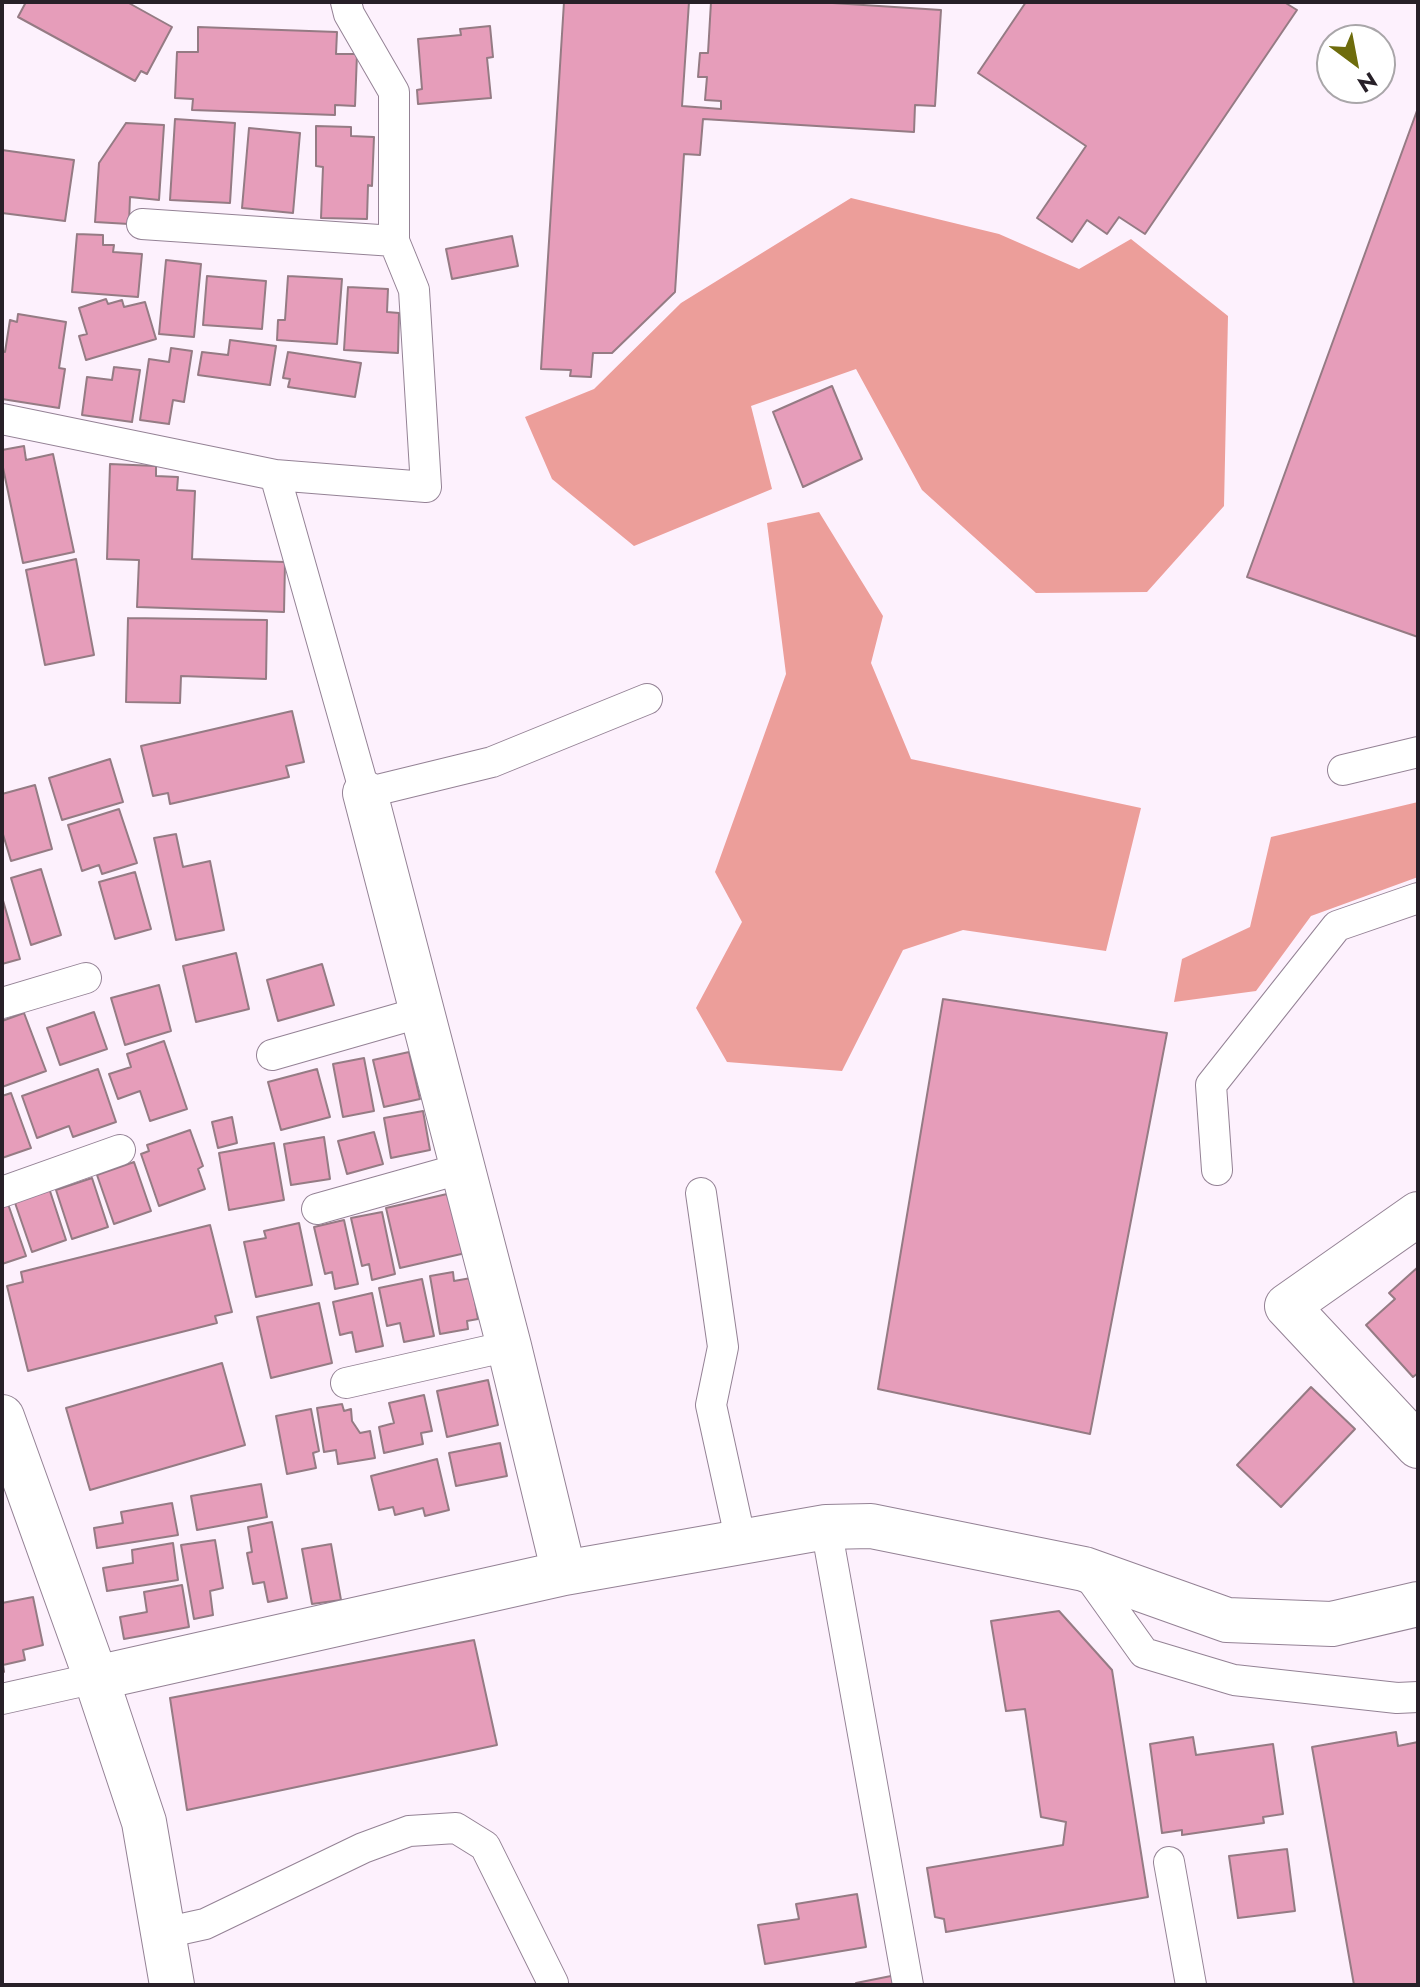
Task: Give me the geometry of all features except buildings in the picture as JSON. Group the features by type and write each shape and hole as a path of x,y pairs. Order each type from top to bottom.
{"street":[{"path":"365,793 509,1346 564,1573"},
{"path":"1418,1214 1287,1306 1418,1446"},
{"path":"2,1417 144,1822 172,1985"},
{"path":"96,1678 564,1573 826,1527 871,1526 1084,1569 1227,1620 1332,1624 1418,1604"}],"lane":[{"path":"2,419 275,475 426,487 414,290 394,241 394,92 349,14 346,2"},
{"path":"142,224 394,241"},
{"path":"275,475 365,793 492,762 647,699"},
{"path":"1343,770 1418,752"},
{"path":"1217,1170 1211,1085 1337,926 1418,898"},
{"path":"2,1003 86,978"},
{"path":"272,1055 422,1012"},
{"path":"2,1192 120,1150"},
{"path":"317,1209 463,1168"},
{"path":"701,1193 723,1347 711,1405 741,1542"},
{"path":"346,1383 509,1346"},
{"path":"826,1527 908,1985"},
{"path":"1084,1569 1144,1653 1234,1680 1397,1698 1418,1697"},
{"path":"2,1699 96,1678"},
{"path":"164,1933 205,1924 363,1848 409,1831 456,1828 485,1846 553,1983"},
{"path":"1169,1862 1191,1985"}],"shaded area":[{"path":"851,198 999,234 1079,269 1131,239 1228,316 1224,506 1147,592 1036,593 922,490 856,369 751,406 772,489 634,546 552,479 525,417 594,389 681,303"},
{"path":"819,512 883,616 871,663 911,759 1141,808 1106,951 963,930 903,950 842,1071 727,1062 696,1008 742,922 715,872 786,674 767,523"},
{"path":"1418,802 1418,877 1311,916 1256,991 1174,1002 1182,959 1250,927 1271,837"}]}
